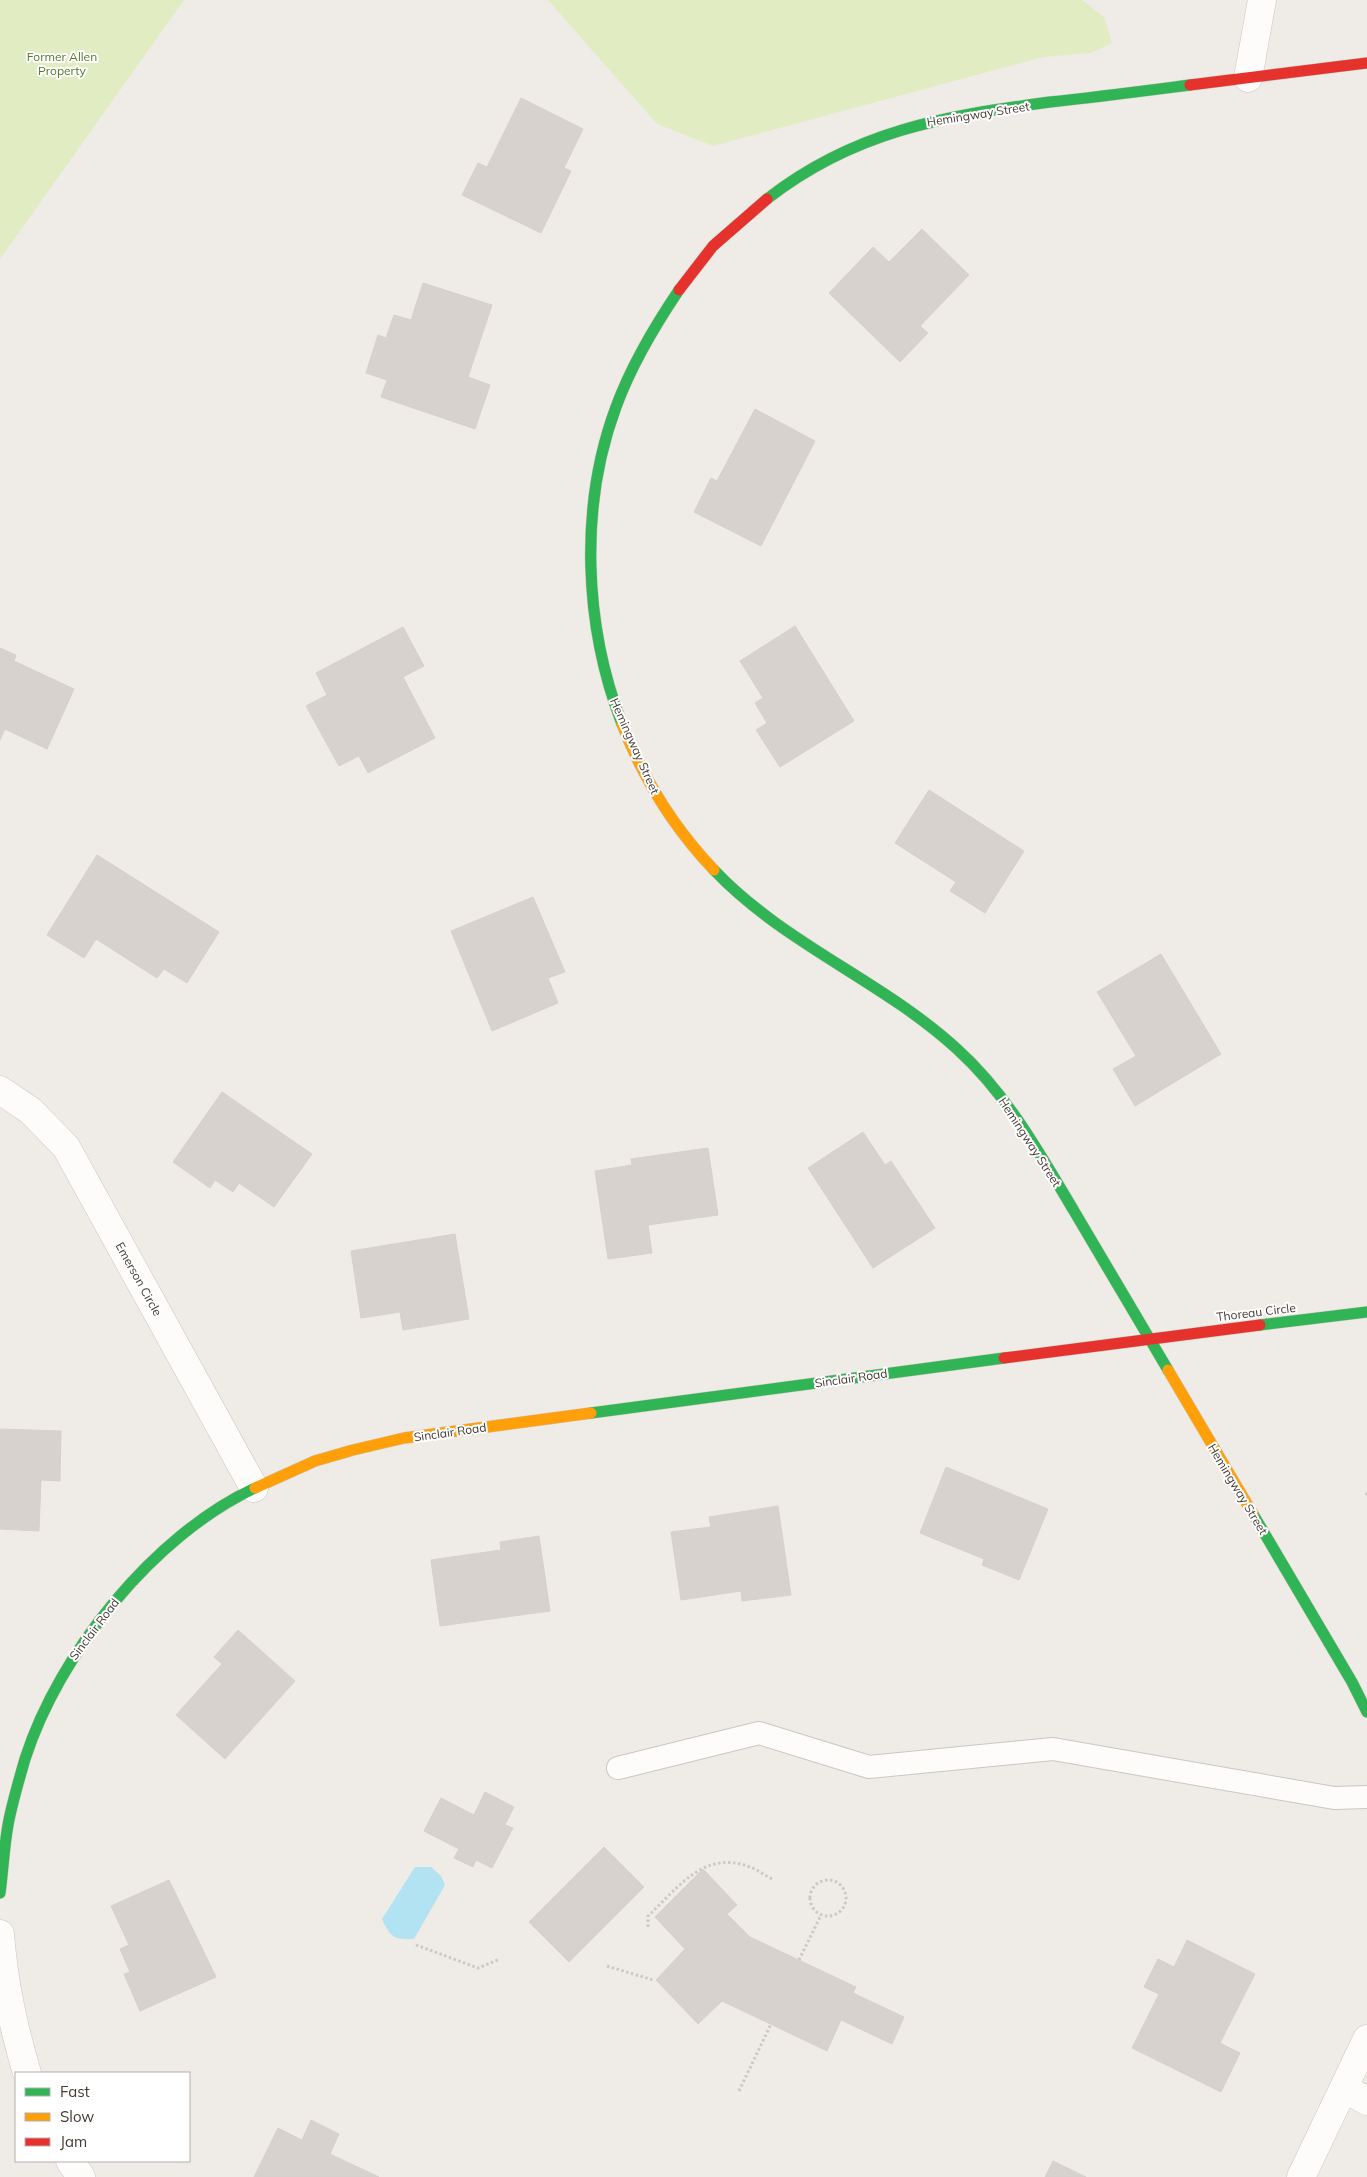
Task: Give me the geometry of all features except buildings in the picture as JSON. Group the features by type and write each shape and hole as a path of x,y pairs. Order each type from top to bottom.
{"street":[{"path":"1248,78 1262,0"},
{"name":"Hemingway Street","path":"1367,63 990,110 929,121 872,139 820,164 770,197 722,237 688,279 659,319 632,370 612,419 598,473 593,525 591,583 597,640 612,696 650,786 674,822 701,856 729,884 766,915 939,1033 972,1062 998,1093 1024,1129 1347,1674 1367,1712"},
{"name":"Emerson Circle","path":"0,1090 31,1112 66,1147 254,1488"},
{"name":"Thoreau Circle","path":"1149,1339 1367,1312"},
{"name":"Sinclair Road","path":"0,1893 1,1868 8,1815 22,1764 41,1715 65,1668 95,1624 128,1584 167,1547 209,1515 254,1488 302,1466 352,1449 404,1438 1149,1339"},
{"path":"0,1934 3,1973 13,2025 27,2072"},
{"path":"1301,2177 1356,2094 1367,2039"},
{"path":"71,2162 81,2177"}],"lane":[{"path":"618,1768 759,1733 869,1767 1053,1749 1334,1798 1367,1797"}],"path":[{"path":"648,1927 648,1916 701,1868 729,1863 749,1867 774,1880"},
{"path":"826,1879 838,1882 845,1891 846,1897 843,1909 833,1915 821,1915 810,1901 812,1889 815,1884 826,1879"},
{"path":"799,1960 821,1915"},
{"path":"416,1945 478,1968 500,1959"},
{"path":"607,1966 653,1980"},
{"path":"739,2091 771,2024"}],"green space":[{"name":"Former Allen Property","path":"0,0 184,0 0,259"},
{"path":"548,0 1082,0 1104,17 1112,43 1091,53 1043,57 713,146 657,124"}],"water":[{"path":"415,1867 431,1867 441,1876 445,1885 414,1939 397,1938 390,1934 382,1919"}],"traffic: fast":[{"path":"767,199 800,176 833,157 901,130 1011,107 1190,85"},
{"path":"622,724 609,686 600,647 594,607 591,566 592,525 596,485 604,445 622,392 644,347 679,290"},
{"path":"714,870 771,920 898,1003 928,1025 957,1049 992,1085 1035,1147 1168,1370"},
{"path":"1260,1325 1367,1312"},
{"path":"591,1413 1004,1358"},
{"path":"0,1893 8,1825 25,1759 41,1719 61,1679 86,1639 115,1601 147,1566 181,1535 218,1509 255,1488"},
{"path":"1253,1514 1352,1682 1367,1712"}],"traffic: slow":[{"path":"622,724 640,764 661,801 699,854 714,870"},
{"path":"1168,1370 1253,1514"},
{"path":"255,1488 315,1461 404,1438 591,1413"}],"traffic: jam":[{"path":"1190,85 1367,63"},
{"path":"679,290 713,246 767,199"},
{"path":"1004,1358 1260,1325"}]}
